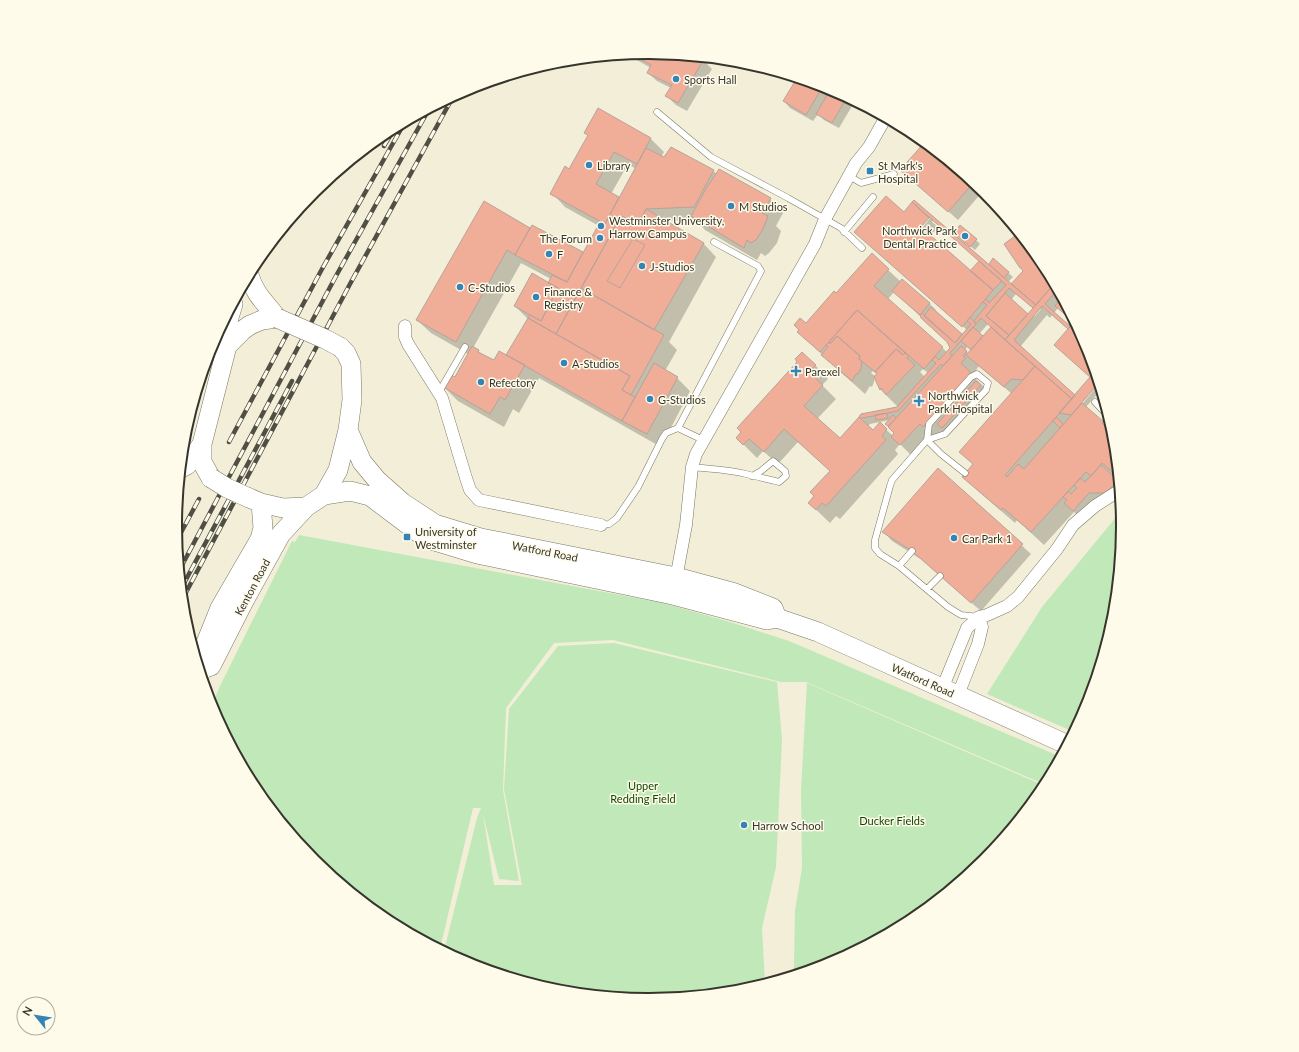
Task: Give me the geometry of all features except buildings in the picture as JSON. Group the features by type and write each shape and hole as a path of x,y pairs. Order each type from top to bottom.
{"main road":[{"path":"185,476 211,478 227,488 254,500 283,508 306,506 324,494 338,470 348,430 352,400 351,364 346,353 340,347 325,338 277,318 259,297 251,282"},
{"path":"227,346 250,325 262,320 277,318"},
{"path":"211,478 202,462 202,444 227,346 226,330"},
{"name":"Watford Road","path":"348,430 362,462 377,480 403,503 435,524 481,538 675,586 767,620 777,618 818,632 1063,742"},
{"path":"186,466 202,444"},
{"name":"Watford Road","path":"324,494 350,491 370,496 419,534 431,540 477,554 675,586"},
{"name":"Kenton Road","path":"201,656 217,616 260,539 263,528 254,500"},
{"name":"Kenton Road","path":"205,669 211,666 244,601 281,534 306,506"}],"street":[{"path":"675,586 688,510 692,467 702,440 815,244 825,220 856,163 869,147 883,122"},
{"path":"405,326 405,337 408,344 439,392 470,490 474,496 479,500 500,505 601,525"},
{"path":"950,692 967,628 979,617 1007,606 1018,597 1057,549 1073,525 1095,506 1116,493"},
{"path":"950,692 978,644 982,627 979,617"}],"lane":[{"path":"657,112 710,157 788,198 840,228 862,248"},
{"path":"849,176 861,183 894,174"},
{"path":"844,232 873,197"},
{"path":"601,525 609,524 617,518 638,486 666,433 678,428 762,271 758,266 714,242"},
{"path":"439,392 465,347"},
{"path":"927,440 929,424 971,376 977,374 988,383 986,390 945,434 927,440 892,480 875,540 875,548 880,554 899,566 948,607 961,615 979,617"},
{"path":"1095,402 1102,410"},
{"path":"678,428 702,440"},
{"path":"927,440 941,454 965,473"},
{"path":"692,467 732,471 752,476 779,482 786,476 784,471 773,461 752,476"},
{"path":"899,566 912,551"},
{"path":"927,589 940,576"}],"green space":[{"path":"1116,517 1116,557 1108,617 1092,676 1069,730 987,694 1042,607"},
{"name":"Upper Redding Field","path":"299,535 663,603 789,641 1057,755 1040,782 806,682 781,682 613,640 554,643 506,708 503,790 519,881 499,879 483,814 494,885 522,885 504,789 509,709 558,646 614,643 777,682 782,740 776,867 762,928 765,978 710,989 650,993 589,989 529,977 499,968 445,946 477,818 481,808 473,808 441,944 390,914 365,896 319,856 298,834 261,785 231,733 215,697 292,541 295,542"},
{"name":"Ducker Fields","path":"807,683 1039,783 1001,834 980,856 934,896 909,914 856,945 794,970 795,911 802,868 801,790"}],"railway":[{"path":"187,591 350,284 449,105"},
{"path":"184,562 336,276 424,117"},
{"path":"229,442 322,269 399,132"},
{"path":"384,146 388,140"},
{"path":"185,581 292,381"},
{"path":"182,530 199,499"}],"place":[{"name":"Sports Hall","path":"676,79"},
{"name":"Library","path":"589,165"},
{"name":"St Mark's Hospital","path":"870,171"},
{"name":"M Studios","path":"731,206"},
{"name":"Westminster University, Harrow Campus","path":"601,226"},
{"name":"Northwick Park Dental Practice","path":"965,236"},
{"name":"The Forum","path":"600,238"},
{"name":"F","path":"549,254"},
{"name":"J-Studios","path":"642,266"},
{"name":"C-Studios","path":"460,287"},
{"name":"Finance & Registry","path":"536,297"},
{"name":"A-Studios","path":"564,363"},
{"name":"Parexel","path":"796,371"},
{"name":"Refectory","path":"481,382"},
{"name":"G-Studios","path":"650,399"},
{"name":"Northwick Park Hospital","path":"919,401"},
{"name":"University of Westminster","path":"407,537"},
{"name":"Car Park 1","path":"954,538"},
{"name":"Harrow School","path":"744,825"}]}
